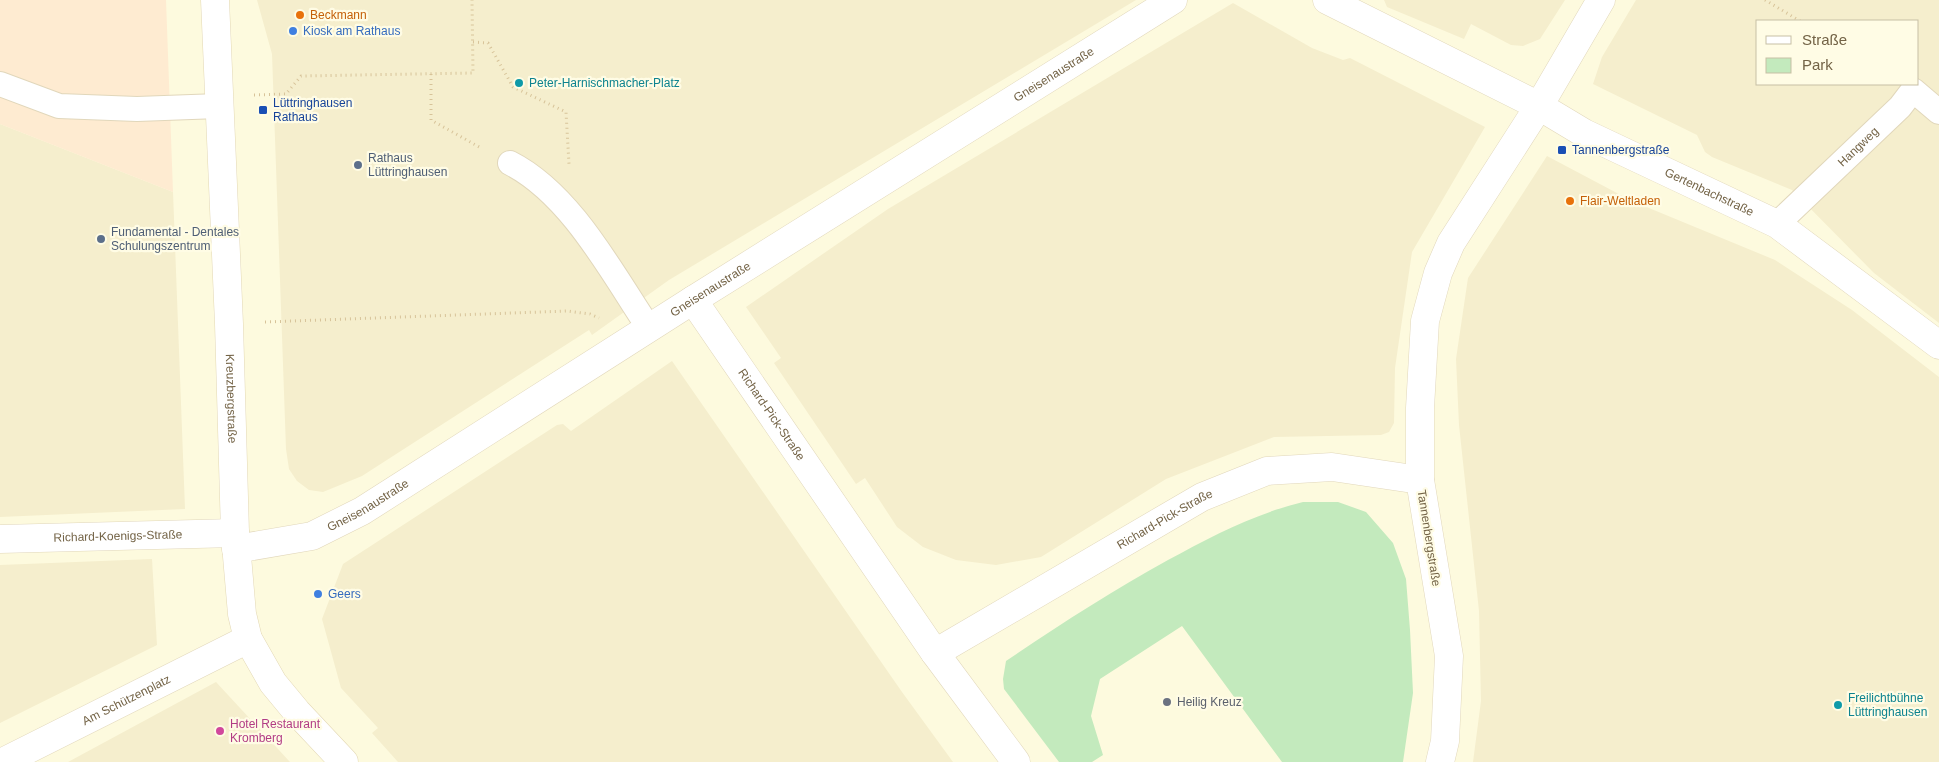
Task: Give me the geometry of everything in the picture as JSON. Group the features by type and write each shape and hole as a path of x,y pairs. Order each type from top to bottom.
{"street":[{"name":"Kreuzbergstraße","path":"215,0 238,593 248,639 273,683 297,712 344,762"},
{"name":"Gneisenaustraße","path":"235,541 312,536 362,511 693,300 1174,0"},
{"name":"Gertenbachstraße","path":"1327,0 1539,106 1584,133 1778,224 1939,345"},
{"name":"Tannenbergstraße","path":"1440,762 1444,741 1449,656 1420,480 1420,408 1425,320 1438,273 1451,243 1539,106 1601,0"},
{"name":"Richard-Pick-Straße","path":"693,300 935,653 1016,762"},
{"name":"Richard-Pick-Straße","path":"935,653 1202,497 1267,471 1332,467 1420,480"},
{"name":"Richard-Koenigs-Straße","path":"0,539 235,541"},
{"name":"Am Schützenplatz","path":"3,762 248,639"}],"lane":[{"path":"0,84 58,106 137,109 219,100"},
{"name":"Hangweg","path":"1778,224 1900,107 1912,90 1939,112"},
{"path":"510,164 526,172 570,211 649,328"}],"path":[{"path":"219,100 286,94 301,76 473,73 472,0"},
{"path":"1765,0 1798,20"},
{"path":"473,42 488,42 514,88 566,112 569,173"},
{"path":"431,74 430,120 510,164"},
{"path":"229,324 340,318 567,311 590,314 604,321"}],"shaded area":[{"path":"0,0 166,0 173,192 0,124"},
{"path":"257,0 1136,0 669,280 592,335 589,330 362,476 323,492 309,490 297,481 289,469 286,449 272,54"},
{"path":"1384,0 1565,0 1540,39 1523,46 1511,45 1471,24 1464,39 1387,7"},
{"path":"1636,0 1939,0 1939,323 1874,273 1792,190 1712,157 1705,152 1697,135 1593,84 1602,57"},
{"path":"1233,3 1312,48 1343,60 1350,58 1485,127 1412,252 1395,368 1394,423 1389,432 1381,435 1274,437 1166,479 1041,557 996,565 956,560 923,547 897,527 865,478 856,484 774,363 781,358 746,307 888,209"},
{"path":"0,124 173,192 185,509 0,517"},
{"path":"1547,156 1632,201 1775,260 1852,310 1939,377 1939,762 1473,762 1481,701 1479,611 1459,425 1456,359 1468,278"},
{"path":"672,361 902,692 953,762 398,762 372,733 378,728 341,688 322,619 343,564 557,425 563,424 571,431"},
{"path":"152,559 157,645 0,723 0,565"},
{"path":"216,682 290,762 68,762"}],"green space":[{"path":"1303,502 1338,502 1366,512 1393,543 1406,579 1413,693 1403,762 1282,762 1182,626 1100,679 1091,716 1103,755 1092,762 1059,762 1004,689 1003,679 1006,661 1106,596 1184,551 1250,519"}],"place":[{"name":"Beckmann","path":"300,15"},
{"name":"Kiosk am Rathaus","path":"293,31"},
{"name":"Peter-Harnischmacher-Platz","path":"519,83"},
{"name":"Lüttringhausen Rathaus","path":"263,110"},
{"name":"Tannenbergstraße","path":"1562,150"},
{"name":"Rathaus Lüttringhausen","path":"358,165"},
{"name":"Flair-Weltladen","path":"1570,201"},
{"name":"Fundamental - Dentales Schulungszentrum","path":"101,239"},
{"name":"Geers","path":"318,594"},
{"name":"Heilig Kreuz","path":"1167,702"},
{"name":"Freilichtbühne Lüttringhausen","path":"1838,705"},
{"name":"Hotel Restaurant Kromberg","path":"220,731"}]}
